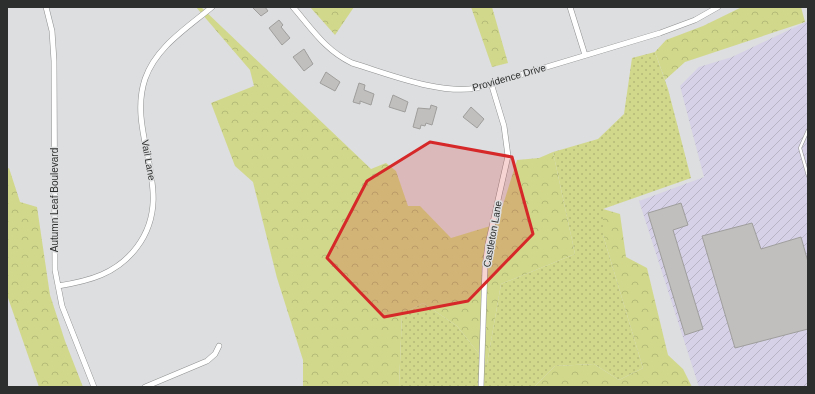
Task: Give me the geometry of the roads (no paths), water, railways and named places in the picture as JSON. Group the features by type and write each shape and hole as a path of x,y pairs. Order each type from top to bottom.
{"street":[{"name":"Autumn Leaf Boulevard","path":"46,7 54,45 54,256 58,286 67,318 94,387"},
{"name":"Vail Lane","path":"58,286 92,279 107,273 129,256 144,236 153,212 154,194 142,119 141,102 143,86 149,71 163,49 212,7"},
{"name":"Providence Drive","path":"293,7 327,47 336,55 352,63 450,90 468,89 491,83 677,27 718,7"},
{"path":"570,7 585,55"},
{"name":"Castleton Lane","path":"481,387 485,266 488,244 508,156 504,126 491,83"},
{"path":"144,387 208,361 215,354 219,346"}],"lane":[{"path":"808,130 800,148 808,176"}]}
